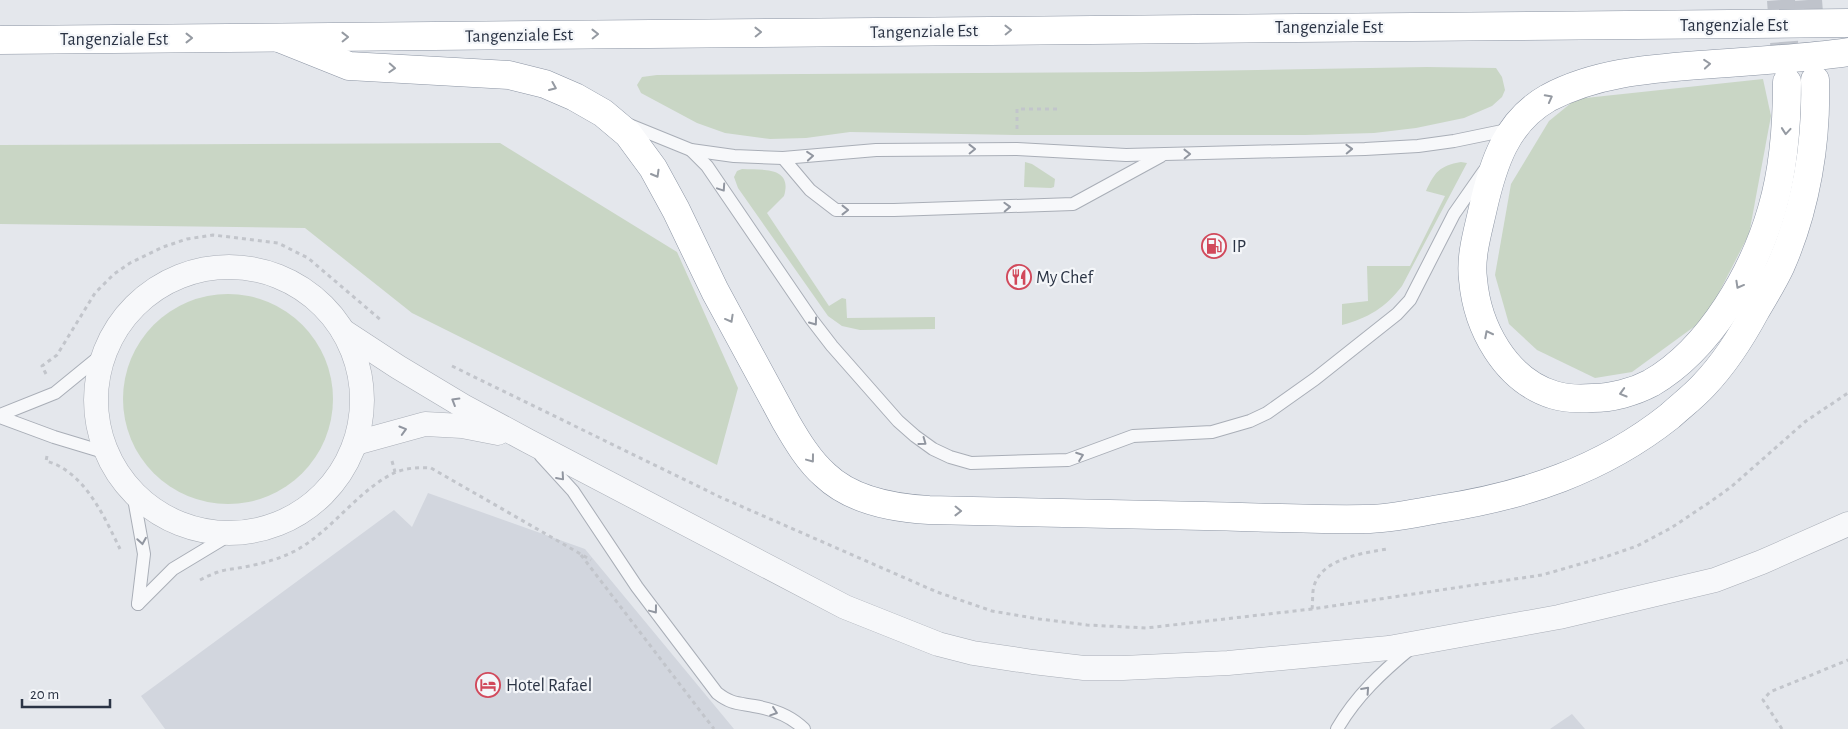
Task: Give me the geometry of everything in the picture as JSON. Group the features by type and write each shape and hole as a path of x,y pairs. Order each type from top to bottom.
{"highway":[{"name":"Tangenziale Est","path":"0,40 1848,23"},
{"path":"279,38 348,66 509,75 544,84 575,97 603,113 628,134 653,168 676,210 715,291 796,440 817,468 840,487 873,502 904,509 1368,519 1464,505 1502,497 1581,470 1626,448 1652,430 1702,388 1716,372 1752,318 1776,276 1797,221 1809,170 1815,117 1815,80"},
{"path":"1787,82 1786,132 1777,189 1760,242 1739,286 1722,314 1687,356 1650,384 1625,393 1601,398 1572,398 1553,395 1544,392 1522,378 1503,359 1487,331 1479,311 1472,276 1475,243 1491,176 1501,147 1512,129 1532,109 1579,84 1606,77 1665,68 1848,52"}],"street":[{"path":"249,268 296,285 316,299 343,331 356,361 362,394 360,427 356,443 350,458 336,480 320,498 294,517 254,532 231,534 206,532 174,522 146,504 133,493 114,466 100,436 96,403 99,370 110,339 129,312 154,290 184,275 200,270 249,268"},
{"path":"343,331 447,396 528,441 845,607 938,644 973,653 1084,668 1228,663 1389,648 1559,617 1715,580 1762,562 1848,524"},
{"path":"356,443 425,424 462,426 528,441"}],"lane":[{"path":"603,113 691,150 734,156 783,158 876,150 1017,149 1126,155 1163,155 1418,146 1512,129"},
{"path":"691,150 707,166 812,320 832,346 898,420 914,436 933,449 950,457 971,463 981,463 1068,460 1133,436 1212,432 1250,422 1267,413 1398,314 1410,300 1454,214 1512,129"},
{"path":"783,158 810,190 836,210 894,210 1073,204 1163,155"},
{"path":"0,416 56,393 104,353"},
{"path":"0,416 54,437 107,453"},
{"path":"528,441 573,491 637,587 718,693 731,702 756,706 790,718 804,729"},
{"path":"133,493 144,554 138,604 173,568 231,534"},
{"path":"1337,729 1354,703 1372,683 1416,643"}],"path":[{"path":"1017,132 1017,109 1059,109"},
{"path":"42,366 57,355 95,293 114,274 163,247 187,239 213,235 278,243 308,258 385,324"},
{"path":"448,363 720,497 937,592 992,611 1087,625 1146,628 1312,610 1542,575 1638,546 1671,528 1731,488 1806,421 1848,393"},
{"path":"46,461 58,464 84,486 99,509 122,553 144,554"},
{"path":"173,568 187,586 218,572 276,559 295,551 317,536 352,506 361,495 395,472 417,467 431,468 596,562"},
{"path":"1312,610 1314,586 1328,568 1354,554 1388,549"},
{"path":"579,552 714,729"},
{"path":"1782,729 1763,700 1770,692 1848,660"}],"shaded area":[{"path":"428,493 585,549 734,729 165,729 141,696 394,510 412,527"},
{"path":"1572,714 1585,729 1550,729"}],"green space":[{"path":"1427,67 1496,68 1502,77 1505,90 1502,97 1492,106 1464,118 1416,128 1374,133 1305,135 1016,135 850,132 806,138 770,139 725,133 697,123 641,93 637,85 642,77 657,75 1140,72"},
{"path":"1763,79 1771,116 1749,234 1706,318 1632,372 1595,378 1537,350 1509,324 1495,275 1511,184 1549,121 1576,99"},
{"path":"500,143 677,252 738,388 717,465 412,313 305,228 0,224 0,145"},
{"path":"1025,162 1032,164 1055,179 1054,187 1024,187"},
{"path":"1461,162 1467,163 1402,286 1396,294 1375,311 1360,319 1342,325 1342,304 1368,301 1367,266 1410,266 1445,196 1426,191 1429,184 1443,168"},
{"path":"742,169 766,170 780,175 784,179 786,186 784,196 767,213 829,306 842,298 846,299 847,318 935,317 935,329 860,330 842,326 828,316 738,188 734,177 737,171"},
{"path":"218,294 238,294 259,298 278,306 295,318 309,332 321,349 329,368 333,399 329,430 321,449 309,466 295,480 278,492 259,500 238,504 218,504 197,500 178,492 161,480 147,466 135,449 127,430 123,409 123,389 127,368 135,349 147,332 161,318 178,306 197,298"}],"tunnel":[{"path":"1781,0 1787,82"},
{"path":"1808,0 1814,79"}],"place":[{"name":"IP","path":"1214,246"},
{"name":"My Chef","path":"1019,277"},
{"name":"Hotel Rafael","path":"488,685"}]}
